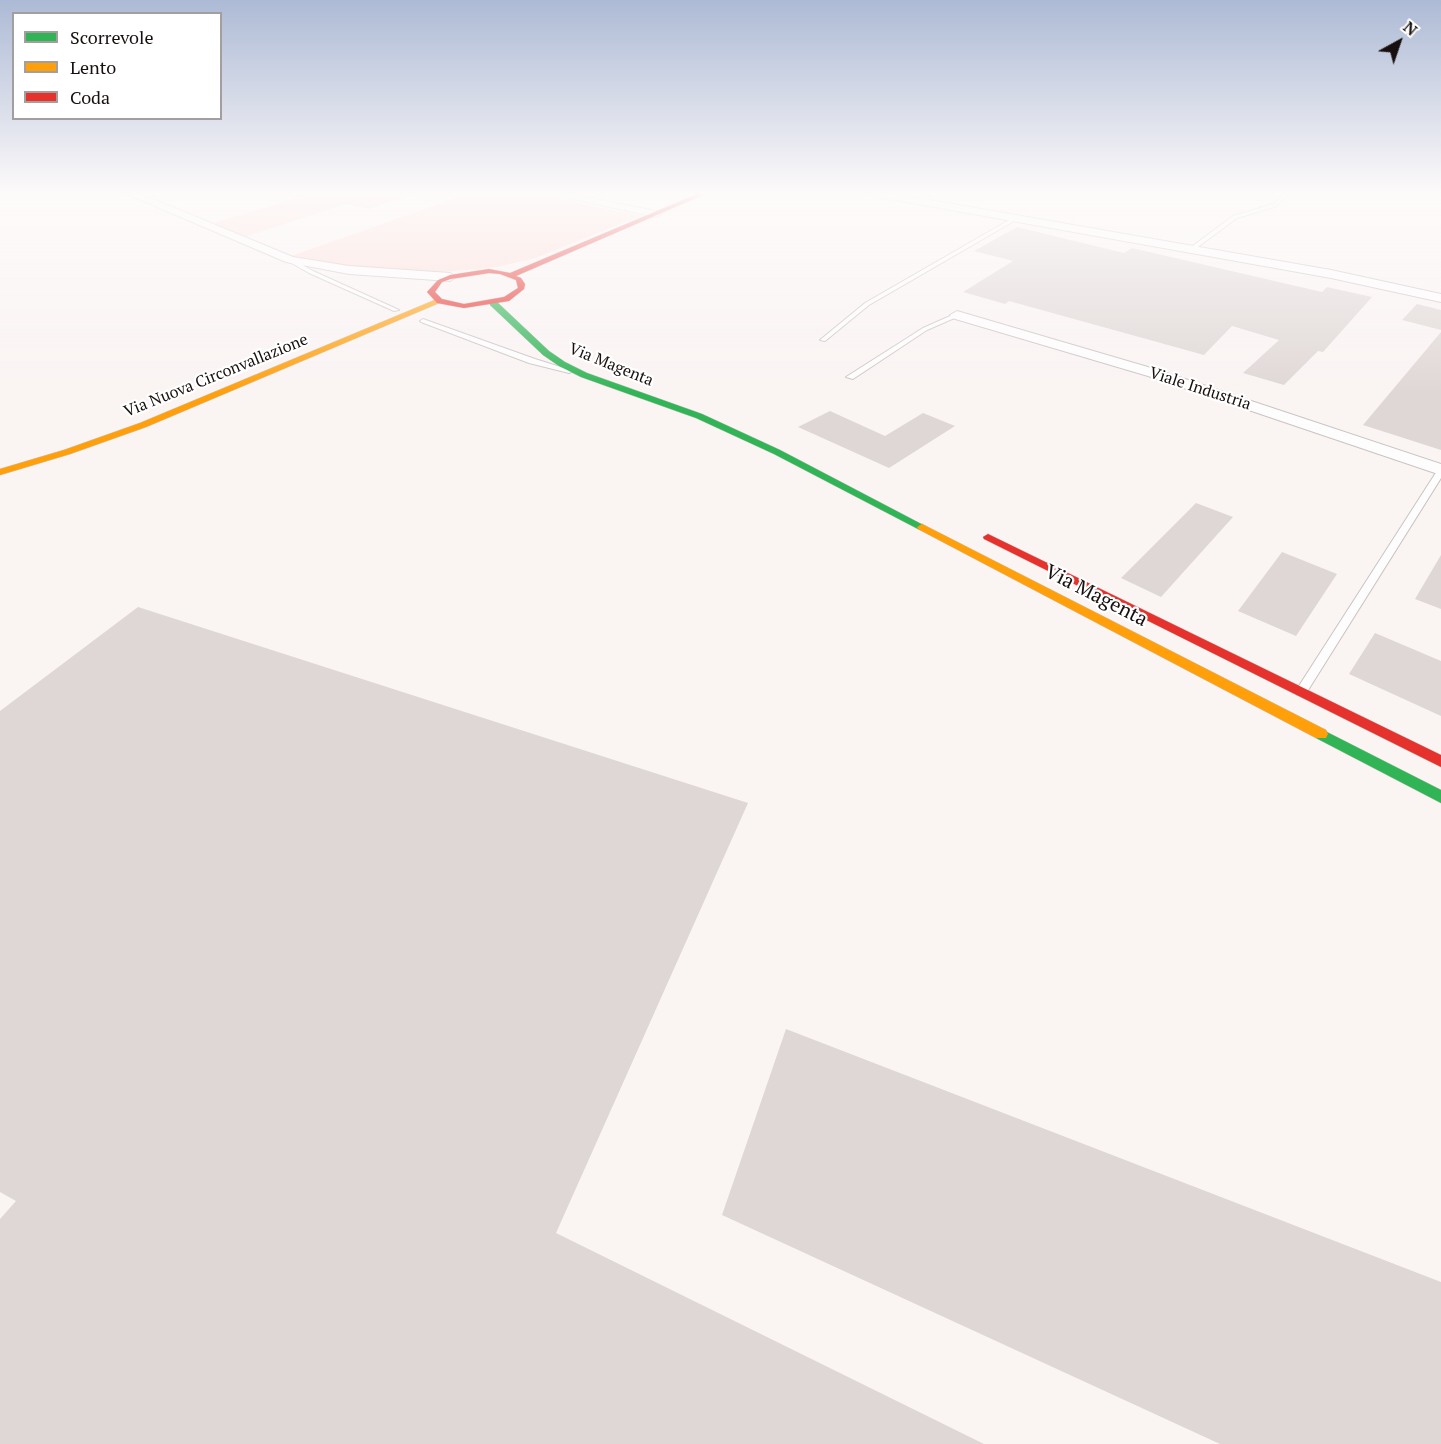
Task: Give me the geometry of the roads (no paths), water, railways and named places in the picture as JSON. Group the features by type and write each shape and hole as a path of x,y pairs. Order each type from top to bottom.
{"street":[{"path":"290,260 349,270 450,277 482,271 512,275 549,259"},
{"path":"1253,259 1441,298"},
{"path":"450,277 434,286 431,292 440,301 464,306 493,303 506,299 521,289 522,284 512,275"},
{"name":"Via Nuova Circonvallazione","path":"0,472 67,452 143,425 440,301"},
{"name":"Via Magenta","path":"493,303 546,353 584,375 680,409 733,431 1441,797"},
{"name":"Viale Industria","path":"957,315 1153,373 1441,470"},
{"path":"733,431 752,425"},
{"name":"Via Magenta","path":"980,533 1441,761"}],"lane":[{"path":"823,340 867,304 944,259"},
{"path":"290,260 311,272 396,310"},
{"path":"850,377 925,329 957,315"},
{"path":"423,321 532,361 584,375"},
{"path":"1301,692 1441,470"}]}
